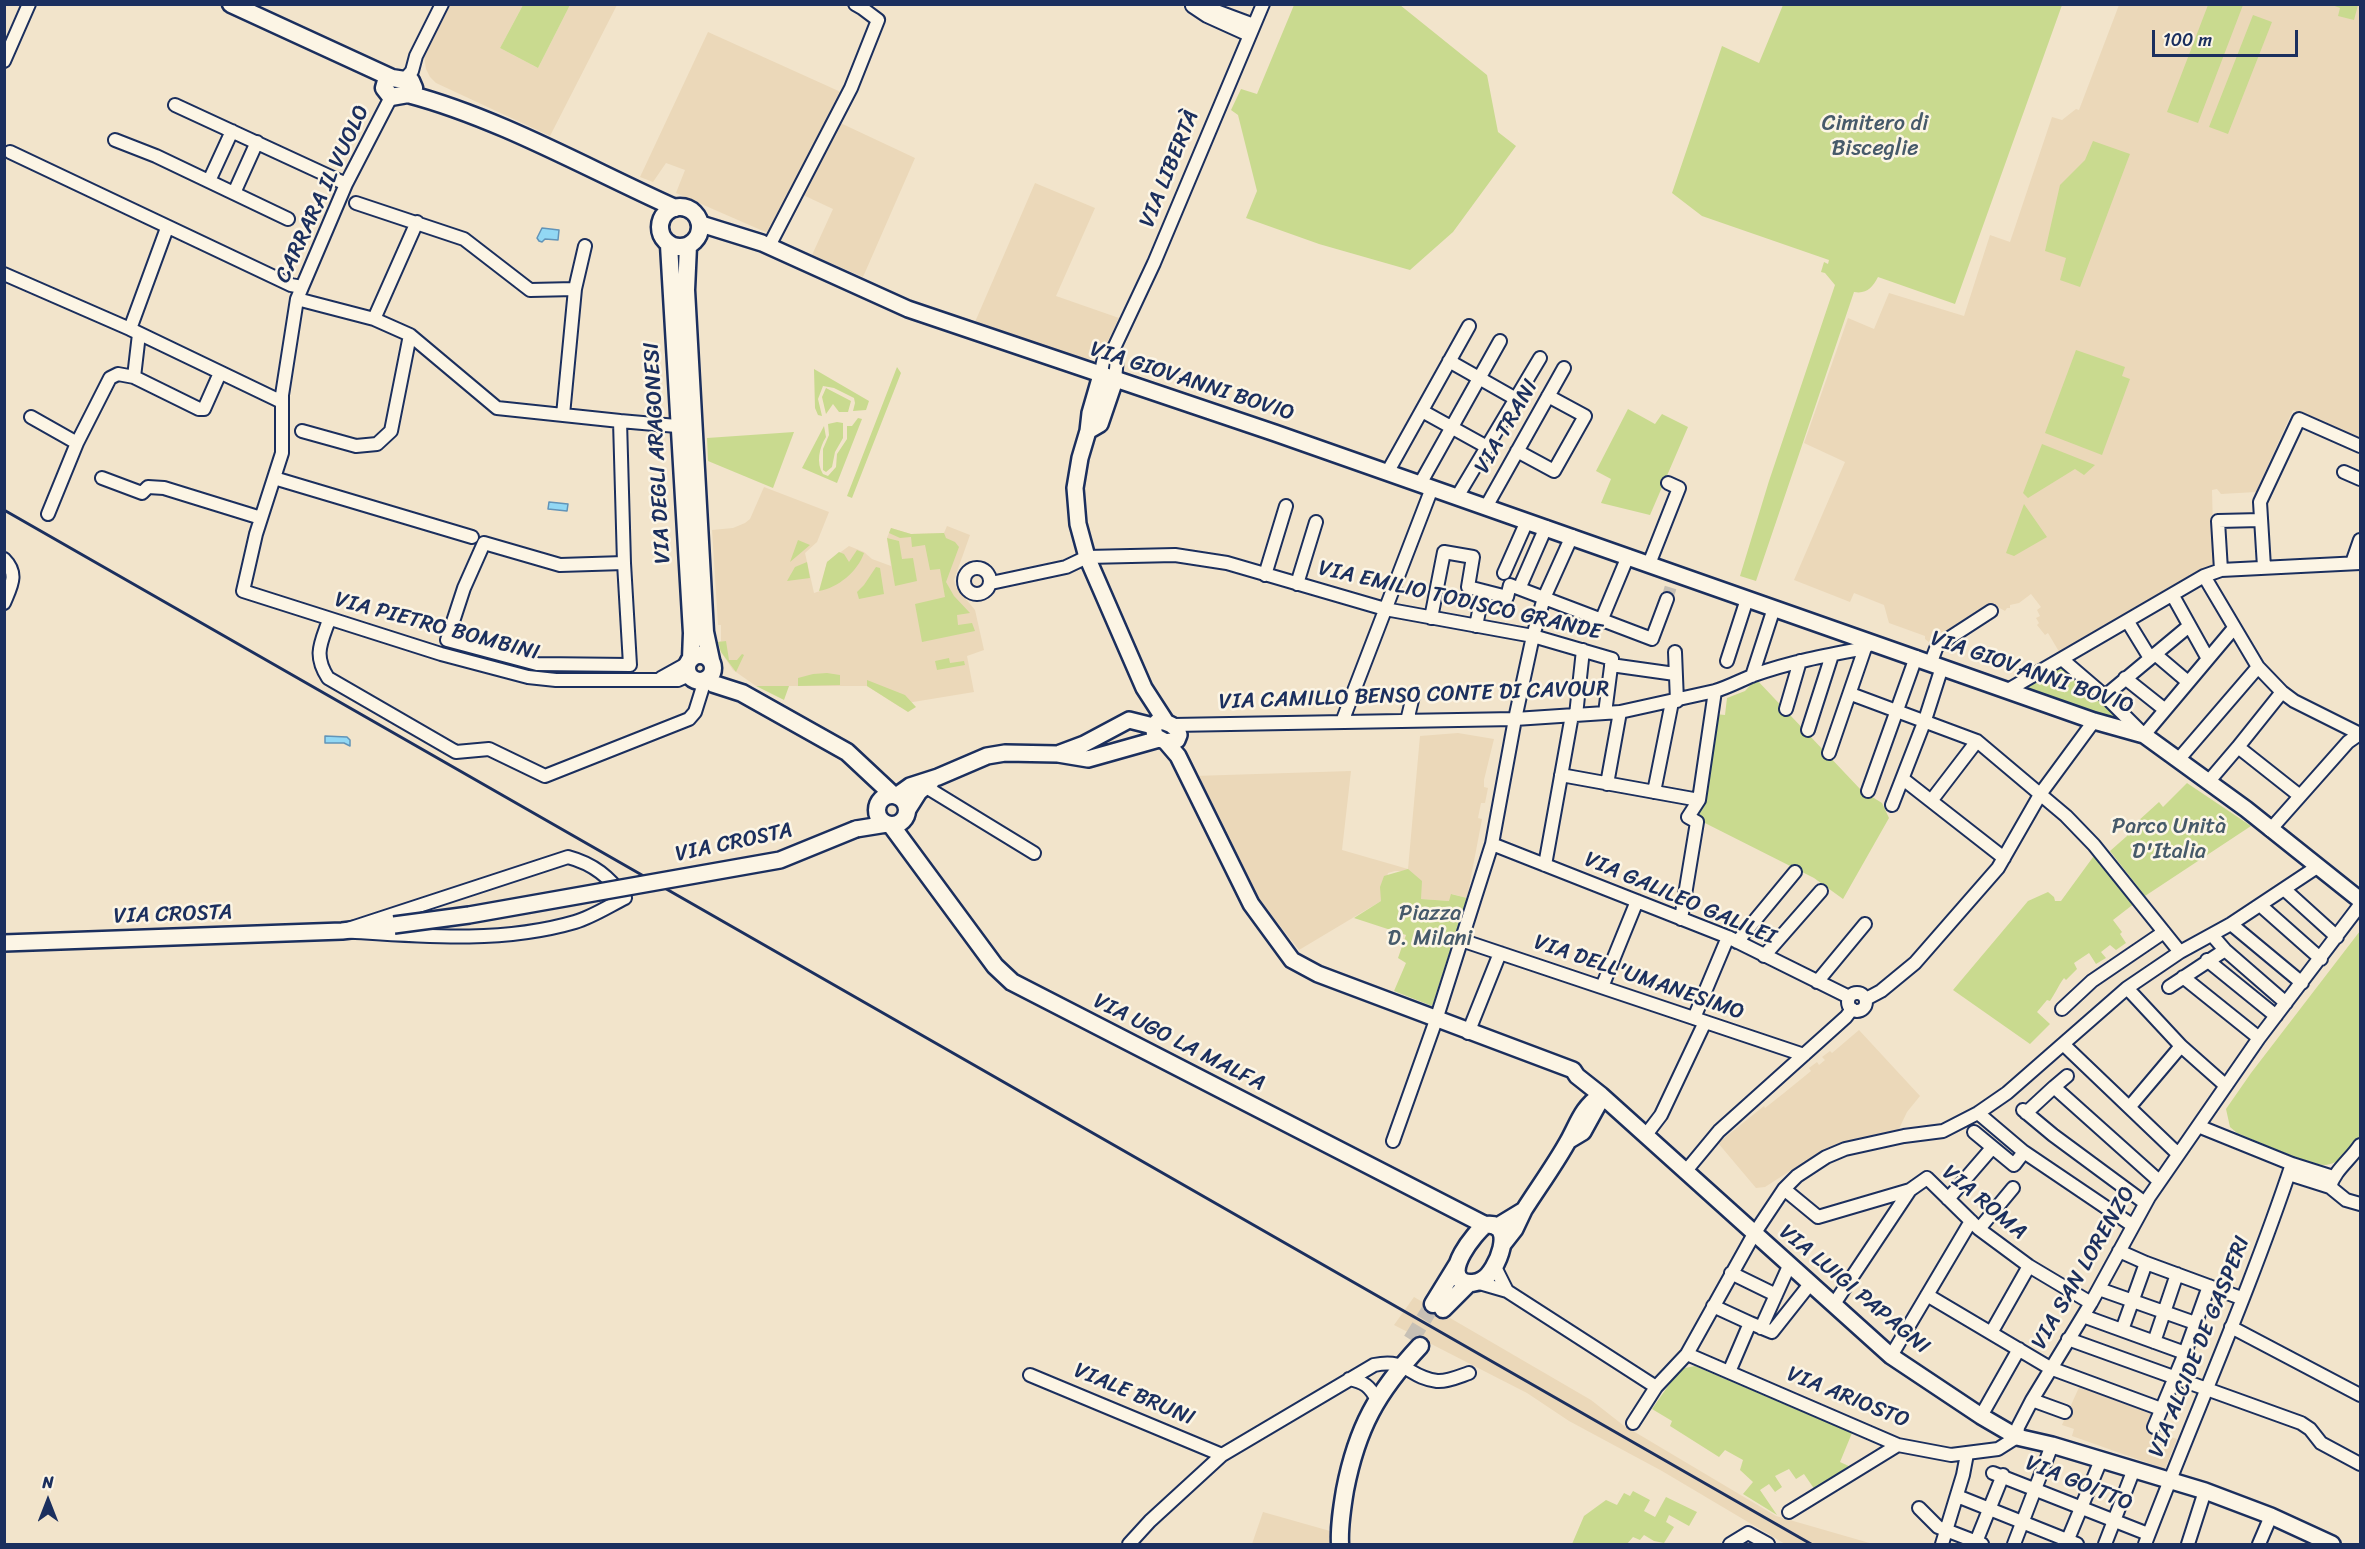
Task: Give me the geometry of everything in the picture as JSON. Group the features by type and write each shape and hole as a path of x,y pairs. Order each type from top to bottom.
{"main road":[{"path":"231,4 364,66 399,87 538,144 675,208 688,209 698,218 696,235"},
{"path":"627,187 661,220"},
{"path":"669,244 661,233 661,220 667,212 675,208"},
{"name":"VIA GIOVANNI BOVIO","path":"669,244 682,248 696,235"},
{"name":"VIA DEGLI ARAGONESI","path":"686,427 686,290 696,235"},
{"name":"VIA DEGLI ARAGONESI","path":"669,244 705,633 700,670"},
{"name":"VIA UGO LA MALFA","path":"700,670 714,684 742,693 847,753 866,770 918,863 995,966 1012,982 1461,1213 1491,1226"},
{"path":"887,809 899,824 907,813"},
{"path":"907,813 910,836 918,863"},
{"path":"1461,1213 1469,1241"},
{"path":"1491,1226 1503,1234 1504,1243 1488,1276 1438,1306 1469,1241 1491,1226"},
{"path":"1456,1265 1459,1279 1473,1283"},
{"path":"1340,1545 1341,1511 1352,1455 1377,1400 1416,1343"}],"street":[{"path":"4,61 29,4"},
{"name":"CARRARA IL VUOLO","path":"243,591 261,518 282,453 282,402 299,293 346,184 399,87 412,71 416,56 442,4"},
{"path":"766,245 851,88 878,20 855,4"},
{"name":"VIA LIBERTÀ","path":"1108,377 1117,358 1114,348 1154,263 1263,4"},
{"path":"1190,5 1211,9 1251,30"},
{"path":"175,105 346,184"},
{"path":"209,181 232,131"},
{"path":"115,140 156,156 288,219"},
{"path":"234,193 256,142"},
{"path":"10,152 291,285 299,293 374,319 410,335 496,408 686,427"},
{"path":"356,203 464,239 530,290 575,289"},
{"path":"374,319 417,222"},
{"path":"134,377 135,332 167,228"},
{"name":"VIA GIOVANNI BOVIO","path":"696,235 726,231 766,245 908,309 1572,536 1649,564 1674,578 1774,608 1868,645 1930,662 2094,721 2144,735 2208,781 2361,900"},
{"path":"563,415 575,289 585,246"},
{"path":"4,274 135,332 282,402"},
{"path":"1387,473 1469,326"},
{"path":"302,431 356,446 377,444 391,431 410,335"},
{"path":"1342,722 1385,609 1426,486 1452,427 1500,341"},
{"path":"1458,497 1540,358"},
{"path":"1449,362 1516,399"},
{"name":"VIA TRANI","path":"1486,507 1564,368"},
{"path":"48,514 77,442 110,378 118,374 134,377 199,409 204,409 219,373"},
{"name":"VIA LUIGI PAPAGNI","path":"1108,377 1100,424 1088,431 1075,488 1078,524 1087,557 1147,693 1251,904 1292,960 1320,975 1540,1059 1559,1073 1577,1076 1891,1356 1981,1416 2017,1437"},
{"path":"1517,451 1554,471 1585,416 1548,396"},
{"path":"1422,411 1487,447"},
{"path":"31,417 77,442"},
{"path":"2264,567 2260,502 2299,419 2361,446"},
{"path":"620,421 630,665 537,664 447,640 464,588 484,543 560,565 624,562"},
{"path":"2344,472 2361,479"},
{"path":"102,478 142,493 148,487 164,488 261,518"},
{"path":"274,478 472,537"},
{"path":"1649,564 1679,488 1668,483"},
{"path":"1265,575 1286,506"},
{"path":"2221,570 2218,521 2261,520"},
{"path":"1504,573 1527,521"},
{"path":"1297,584 1316,522"},
{"path":"1522,582 1546,527"},
{"path":"1393,1141 1436,1020 1492,844 1515,718 1533,636 1544,598 1572,536"},
{"path":"2008,690 2204,576 2221,570 2356,563 2361,540"},
{"path":"1431,618 1444,552 1473,557 1468,587 1507,597 1510,585 1652,639 1667,598"},
{"name":"VIA EMILIO TODISCO GRANDE","path":"1087,557 1175,555 1227,564 1385,609 1533,636 1583,650 1611,662 1675,674"},
{"path":"1601,621 1628,556"},
{"path":"991,583 1066,567 1087,557"},
{"path":"4,559 13,569 14,577 4,603"},
{"path":"2204,576 2258,667 2282,692 2294,701 2344,724 2359,735 2348,742 2270,830"},
{"name":"VIA PIETRO BOMBINI","path":"243,591 441,654 528,676 556,680 660,679 700,670"},
{"path":"1476,626 1483,591"},
{"path":"2173,596 2207,657"},
{"path":"1727,661 1747,599"},
{"path":"1752,676 1774,608"},
{"path":"1868,791 1897,710 1930,662 1936,646 1991,611"},
{"path":"329,620 319,654 319,665 328,678 456,752 489,749 545,776 689,719 695,712 700,670"},
{"path":"2128,622 2153,656 2188,682"},
{"path":"2105,696 2189,626"},
{"path":"2063,660 2105,696 2144,735 2234,627"},
{"path":"1829,753 1868,645"},
{"name":"VIA CAMILLO BENSO CONTE DI CAVOUR","path":"938,777 987,756 1005,753 1058,754 1088,759 1166,732 1199,725 1515,718 1620,712 1715,691 1752,676 1800,661 1868,645"},
{"path":"1545,865 1574,715 1583,650"},
{"path":"1654,792 1675,701 1675,652"},
{"path":"1808,730 1832,654"},
{"path":"1786,709 1800,661"},
{"path":"1605,713 1611,662"},
{"path":"1892,805 1925,720 1930,662"},
{"path":"2178,760 2258,667"},
{"path":"2125,678 2164,709"},
{"path":"1681,919 1697,822 1688,818 1699,800 1715,691"},
{"path":"2208,781 2282,692"},
{"path":"1147,693 1129,720 1166,732"},
{"path":"1851,694 1977,741 2066,816 2118,875 2180,952"},
{"path":"1407,721 1413,696"},
{"path":"1607,784 1620,712"},
{"name":"VIA CAMILLO BENSO CONTE DI CAVOUR","path":"1058,754 1084,744 1129,720"},
{"path":"1685,1172 1719,1131 1846,1017 1857,993 1863,994 1866,999 1881,991 1915,963 1998,868 2041,793 2094,721"},
{"path":"1931,801 1977,741"},
{"path":"2238,747 2300,796"},
{"path":"1561,775 1699,800"},
{"path":"907,813 919,792 938,777"},
{"path":"887,809 910,786 938,777"},
{"path":"1903,779 2004,858"},
{"path":"926,787 1034,853"},
{"name":"VIA CROSTA","path":"4,943 342,931 469,915 770,862 807,851 856,829 887,809"},
{"name":"VIA GALILEO GALILEI","path":"1492,844 1732,940 1817,982 1851,1003"},
{"name":"VIA CROSTA","path":"568,857 608,876 624,898 577,922 528,932 458,937 342,931 568,857"},
{"path":"1633,1423 1656,1387 1687,1354 1754,1234 1784,1189 1826,1157 1845,1149 1904,1136 1944,1131 1978,1113 2007,1094 2127,988 2180,952 2231,924 2317,867"},
{"path":"1645,1136 1661,1115 1732,940 1795,872"},
{"path":"2284,889 2337,937"},
{"path":"1764,956 1821,891"},
{"path":"1602,987 1637,901"},
{"path":"2260,905 2320,959"},
{"name":"VIA SAN LORENZO","path":"2017,1437 2018,1427 2032,1400 2091,1303 2132,1225 2159,1181 2259,1038 2361,905"},
{"path":"1817,982 1865,924"},
{"path":"2231,924 2302,983"},
{"path":"2062,1009 2092,981 2164,932"},
{"path":"2212,935 2225,950 2286,1003"},
{"name":"VIA DELL'UMANESIMO","path":"1461,940 1804,1055"},
{"path":"2169,987 2225,950"},
{"path":"1468,1032 1500,953"},
{"path":"2207,960 2276,1016"},
{"path":"2183,977 2259,1038"},
{"path":"2127,988 2181,1046 2225,1085"},
{"path":"2063,1044 2178,1154"},
{"path":"2132,1104 2181,1046"},
{"path":"2067,1076 2025,1112 2053,1136 2145,1203"},
{"path":"2054,1087 2159,1181"},
{"path":"1504,1243 1515,1229 1524,1210 1568,1141 1583,1132 1598,1108 1601,1095"},
{"path":"1978,1113 2024,1152 2132,1225"},
{"path":"2198,1126 2290,1169 2331,1182 2346,1200 2361,1204"},
{"path":"1974,1132 2014,1165 2024,1152"},
{"path":"2331,1182 2361,1145"},
{"path":"1948,1199 1992,1148"},
{"name":"VIA ALCIDE DE GASPERI","path":"2146,1539 2231,1327 2290,1169"},
{"name":"VIA ROMA","path":"1784,1189 1818,1218 1910,1190 1927,1178 1975,1225 2029,1266 2091,1303"},
{"path":"1891,1356 1927,1295 1975,1225 2013,1188"},
{"path":"1834,1304 1910,1190"},
{"path":"1491,1226 1524,1210"},
{"path":"2119,1251 2241,1298"},
{"path":"2122,1330 2146,1263"},
{"path":"1494,1265 1507,1291"},
{"path":"1761,1328 1789,1266"},
{"path":"1991,1333 2029,1266"},
{"path":"1731,1274 1776,1294"},
{"path":"2154,1342 2177,1274"},
{"path":"1473,1283 1507,1291 1656,1387"},
{"path":"1729,1372 1761,1328 1810,1284"},
{"path":"2154,1427 2185,1353 2208,1286"},
{"path":"2099,1289 2195,1323"},
{"path":"1927,1295 2050,1368 2161,1409"},
{"path":"1713,1306 1761,1328"},
{"path":"2083,1316 2185,1353"},
{"path":"2231,1327 2361,1395"},
{"path":"2068,1339 2292,1419 2310,1429 2321,1443 2361,1464"},
{"path":"1981,1416 2019,1349"},
{"name":"VIA ARIOSTO","path":"1687,1354 1898,1445 1951,1455 1967,1454 1998,1449 2017,1437"},
{"path":"1129,1545 1150,1521 1222,1455 1374,1365 1390,1362 1402,1365 1423,1378 1440,1381 1469,1373"},
{"name":"VIALE BRUNI","path":"1030,1375 1222,1455"},
{"path":"1349,1379 1362,1381 1371,1388 1377,1400"},
{"path":"2032,1400 2065,1412"},
{"path":"2017,1437 2052,1445 2205,1491 2271,1516 2325,1543"},
{"path":"1789,1512 1898,1445"},
{"path":"2014,1545 2052,1445"},
{"path":"1942,1545 1967,1454"},
{"path":"1957,1496 2070,1543 2081,1508 2101,1460"},
{"path":"2105,1545 2134,1469"},
{"name":"VIA GOITTO","path":"1990,1508 1998,1474 2114,1521 2146,1539"},
{"path":"2188,1545 2205,1491"},
{"path":"1919,1508 1938,1527 1979,1543 1990,1508"},
{"path":"2259,1545 2271,1516"},
{"path":"1730,1545 1749,1533 1768,1545"}],"shaded area":[{"path":"448,5 523,5 500,48 538,68 570,5 617,5 550,136 436,83 430,77 424,56"},
{"path":"2119,5 2360,5 2360,440 2293,410 2256,492 2221,494 2217,489 2212,490 2214,565 2061,655 2048,633 2045,635 2037,625 2039,623 2036,618 2040,616 2037,610 2041,607 2031,594 2019,603 2010,605 2010,608 2005,611 1992,606 1931,644 1925,636 1889,623 1884,605 1854,593 1850,602 1794,580 1845,462 1804,443 1848,318 1874,329 1889,293 1964,316 1990,235 2010,242 2052,117 2062,120 2076,109 2079,110"},
{"path":"708,32 843,93 770,234 676,193 685,170 666,163 653,182 640,177"},
{"path":"834,120 915,158 863,277 812,255 833,209 801,194"},
{"path":"1035,183 1095,208 1056,296 1119,318 1104,349 1093,358 1081,360 975,322"},
{"path":"764,487 829,512 817,542 805,553 814,593 820,591 827,562 849,546 864,552 872,559 891,566 887,538 891,528 911,534 944,533 947,526 970,535 954,580 956,587 975,610 984,650 967,656 974,692 913,702 900,707 867,686 756,686 733,670 721,652 718,642 721,641 721,625 718,625 712,530 733,528 750,519"},
{"path":"1458,733 1494,739 1484,780 1484,787 1488,788 1485,803 1481,803 1478,818 1482,819 1467,898 1452,894 1450,901 1420,899 1402,871 1388,873 1381,901 1299,950 1251,889 1194,776 1351,771 1342,850 1408,869 1420,736"},
{"path":"1859,1030 1920,1096 1907,1112 1898,1131 1856,1139 1828,1150 1765,1187 1756,1188 1718,1143 1811,1071 1809,1068 1817,1062 1819,1065 1825,1060 1822,1057 1830,1051 1832,1053"},
{"path":"1414,1297 1591,1400 1623,1425 1776,1516 1873,1544 1785,1544 1662,1471 1569,1421 1527,1393 1394,1325"},
{"path":"2081,1383 2157,1411 2150,1429 2177,1439 2165,1469 2072,1436 2074,1429 2062,1425"},
{"path":"1263,1512 1330,1531 1332,1544 1252,1544"}],"green space":[{"path":"523,5 570,5 538,68 500,48"},
{"path":"1294,5 1400,5 1487,75 1498,132 1516,146 1453,232 1410,270 1319,244 1246,218 1257,191 1238,115 1231,110 1241,89 1257,94"},
{"name":"Cimitero di Bisceglie","path":"1783,5 2062,5 1955,304 1878,277 1869,289 1854,292 1756,581 1740,576 1769,481 1835,285 1825,273 1821,272 1824,262 1828,264 1829,260 1702,216 1672,193 1722,46 1759,63"},
{"path":"2208,5 2243,5 2198,123 2167,112"},
{"path":"2332,5 2358,5 2354,20 2338,16 2340,8"},
{"path":"2253,15 2272,22 2228,134 2209,127"},
{"path":"2093,141 2130,154 2080,287 2060,280 2066,258 2045,251 2060,185 2085,160"},
{"path":"2076,350 2125,367 2122,376 2130,379 2102,455 2045,433"},
{"path":"897,367 901,373 852,498 847,496"},
{"path":"814,369 869,401 866,410 853,411 854,398 834,388 823,386 818,399 822,416 818,415 815,408"},
{"path":"826,388 851,401 848,412 839,412 833,404 826,414 822,397"},
{"path":"1628,409 1655,424 1662,414 1688,427 1650,515 1601,503 1611,479 1596,471"},
{"path":"858,418 862,419 837,483 802,468 824,426 826,437 819,460 823,474 828,476 836,467 837,454 847,439 847,426 852,426"},
{"path":"843,423 843,438 835,452 832,467 826,472 823,470 823,449 829,435 828,424"},
{"path":"794,432 773,488 708,461 707,438"},
{"path":"2042,444 2095,465 2084,475 2075,469 2028,498 2023,493"},
{"path":"2024,504 2047,537 2014,556 2006,553"},
{"path":"891,528 911,534 944,533 946,538 955,542 959,547 946,582 954,596 970,613 957,615 958,625 972,623 975,631 922,642 915,604 945,597 940,569 930,570 925,545 912,547 911,537 900,538 889,533"},
{"path":"887,538 899,541 902,559 913,558 917,581 895,586"},
{"path":"798,540 810,545 790,562"},
{"path":"857,550 864,553 852,572 840,582 819,591 827,562 839,552 844,554 849,562"},
{"path":"807,562 810,578 787,581 795,567"},
{"path":"876,567 880,568 884,594 859,599 857,592"},
{"path":"726,641 729,660 737,660 742,654 744,655 736,672 721,652 718,642"},
{"path":"949,658 950,663 964,661 965,665 937,670 935,661"},
{"path":"2063,660 2128,717 2120,728 2008,690"},
{"path":"827,673 840,675 840,685 798,686 798,678"},
{"path":"1756,679 1861,790 1882,803 1889,818 1843,899 1814,878 1695,818 1702,804 1715,714 1725,715 1727,698 1745,691"},
{"path":"867,680 905,695 916,707 908,712 867,686"},
{"path":"756,686 789,686 784,700"},
{"name":"Parco Unità D'Italia","path":"2187,783 2251,826 2145,896 2110,851 2127,836 2126,832 2159,802 2163,807"},
{"path":"2096,853 2135,903 2113,920 2122,932 2120,934 2126,943 2116,950 2110,945 2101,952 2106,958 2096,964 2089,953 2074,963 2077,969 2066,980 2064,978 2050,1001 2047,1000 2037,1012 2050,1024 2030,1044 1953,990 2028,901 2048,892 2055,901 2061,901"},
{"name":"Piazza D. Milani","path":"1408,869 1422,881 1421,899 1449,901 1451,894 1467,898 1432,1006 1394,991 1406,963 1398,958 1406,935 1354,918 1381,901 1380,887 1384,876"},
{"path":"2360,931 2360,1135 2343,1158 2326,1165 2319,1164 2237,1133 2230,1127 2226,1109"},
{"path":"1695,1366 1852,1433 1840,1462 1853,1468 1815,1490 1804,1474 1796,1479 1789,1469 1775,1476 1782,1487 1775,1492 1769,1484 1760,1490 1777,1515 1743,1494 1753,1482 1740,1470 1743,1460 1725,1450 1719,1457 1670,1426 1672,1421 1652,1409 1680,1369"},
{"path":"1633,1491 1650,1500 1644,1511 1655,1517 1666,1497 1697,1512 1689,1526 1669,1515 1666,1522 1674,1527 1664,1543 1654,1541 1644,1535 1640,1540 1633,1537 1627,1544 1572,1544 1584,1516 1606,1500 1617,1505 1624,1493 1630,1496"}],"water":[{"path":"542,228 559,230 558,240 539,241 537,238"},
{"path":"549,502 568,504 567,511 548,509"},
{"path":"325,736 347,737 350,740 350,746 344,743 325,743"}],"tunnel":[{"path":"1667,599 1672,583"},
{"path":"1411,1340 1433,1304"}],"railway":[{"path":"4,510 1811,1544"}]}
